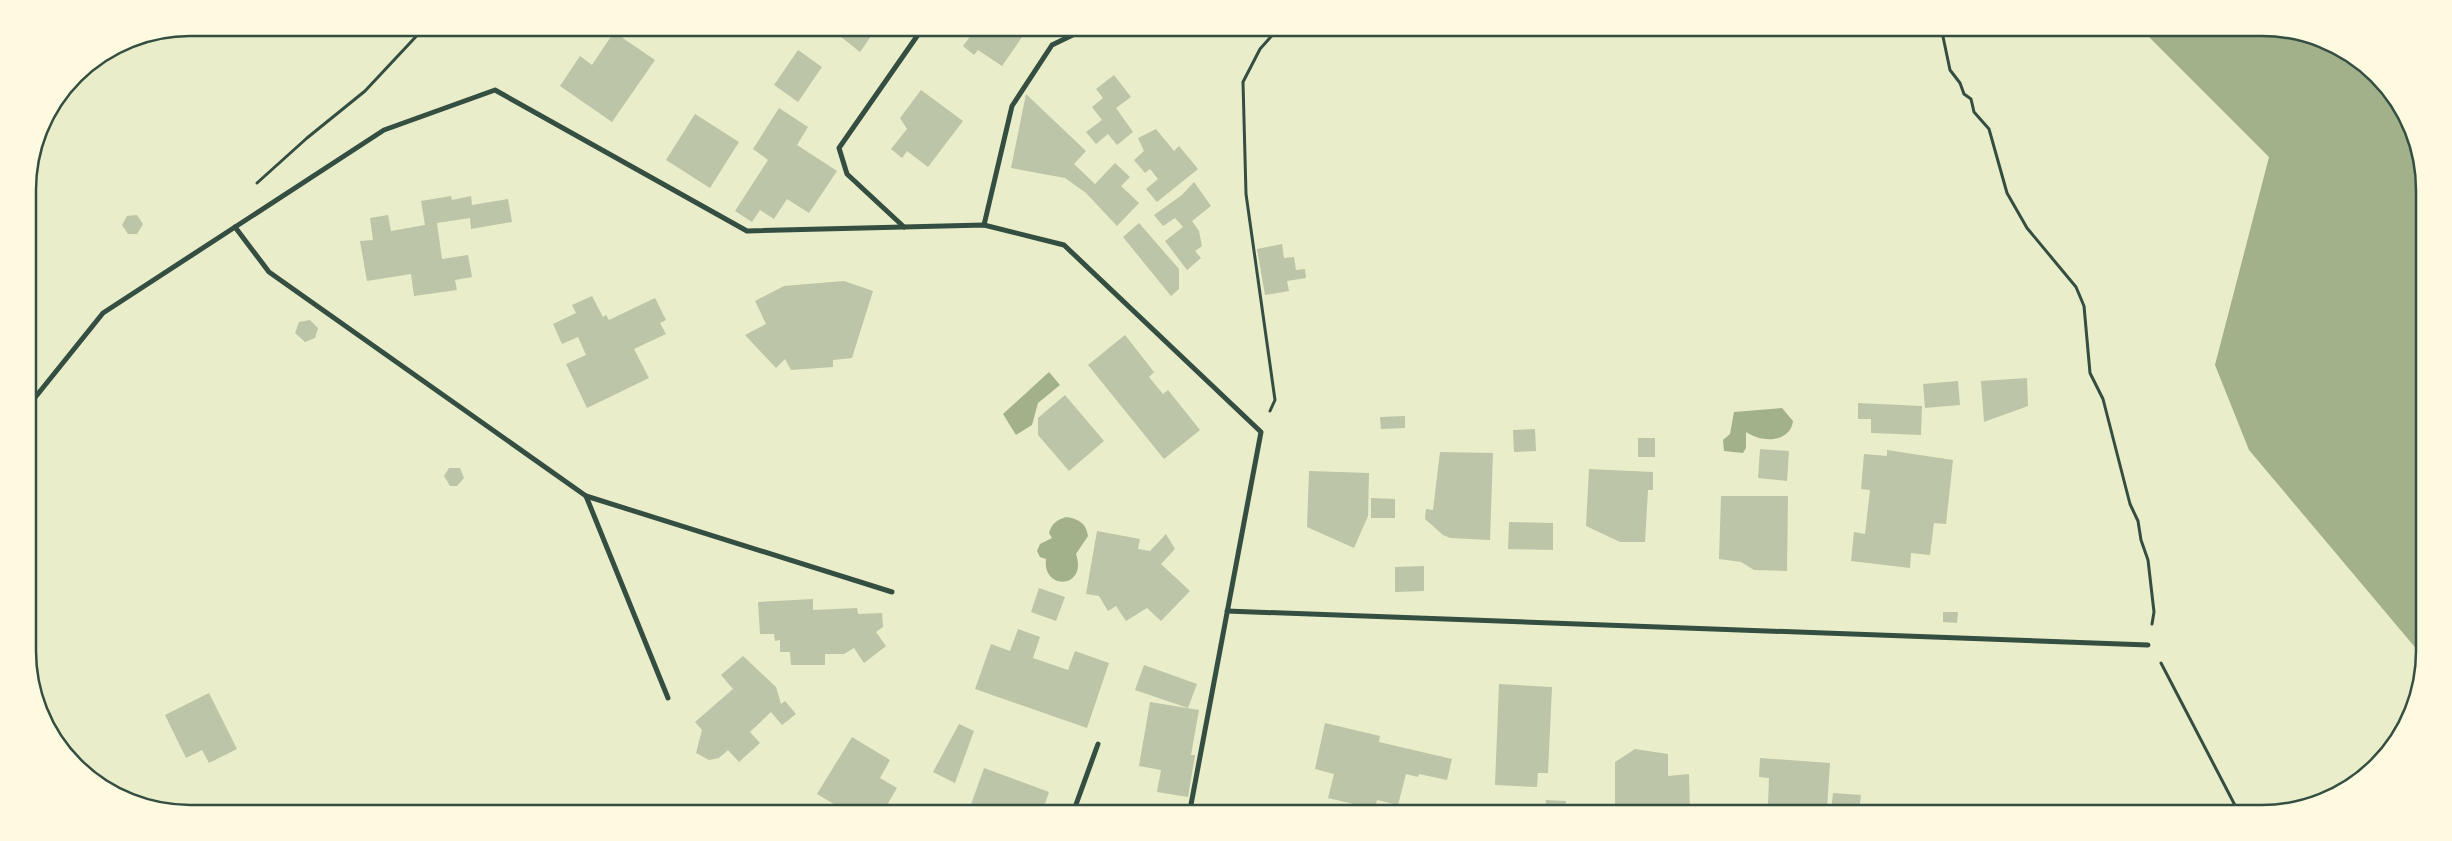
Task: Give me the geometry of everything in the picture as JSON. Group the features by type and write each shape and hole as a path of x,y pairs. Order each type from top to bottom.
{"street":[{"path":"904,227 846,174 839,148 918,36"},
{"path":"984,224 1012,106 1052,45 1071,36"},
{"path":"37,396 104,314 384,130 495,90 748,231 984,224 1064,245 1261,432 1191,805"},
{"path":"235,227 269,272 586,496 892,592"},
{"path":"586,496 668,698"},
{"path":"1227,611 2148,645"},
{"path":"1076,805 1098,744"}],"path":[{"path":"254,186 306,138 366,91 417,36"},
{"path":"1261,432 1275,400 1246,194 1244,82 1260,49 1272,36"},
{"path":"1943,36 1950,70 1960,83 1964,94 1971,99 1974,112 1989,129 2007,193 2027,228 2076,287 2084,306 2090,373 2103,399 2130,504 2138,521 2140,540 2148,560 2154,612 2148,645 2166,670 2234,804"}],"shaded area":[{"path":"2148,36 2262,36 2302,41 2330,52 2363,74 2378,89 2400,122 2413,160 2416,190 2416,648 2249,450 2215,365 2269,157"},
{"path":"1049,372 1060,385 1038,403 1032,425 1016,435 1003,414"},
{"path":"1782,408 1793,421 1787,434 1774,439 1767,439 1752,436 1746,432 1746,448 1743,453 1724,451 1723,440 1730,434 1734,412"},
{"path":"1066,517 1081,522 1086,528 1088,536 1076,554 1078,566 1076,574 1064,582 1057,581 1051,577 1047,569 1046,559 1040,557 1037,551 1040,544 1052,538 1049,533 1053,524"}],"building":[{"path":"611,36 620,36 655,60 612,122 560,86 580,56 592,65"},
{"path":"840,36 871,36 860,52"},
{"path":"970,36 1023,36 1002,66 978,50 974,55 963,46"},
{"path":"798,50 822,67 798,102 774,85"},
{"path":"1114,75 1131,97 1116,108 1133,132 1117,145 1108,134 1096,144 1086,132 1102,120 1092,107 1103,98 1096,89"},
{"path":"921,90 963,121 928,167 907,151 902,158 891,149 907,129 900,118"},
{"path":"1026,94 1086,151 1074,164 1095,184 1115,163 1130,177 1121,186 1139,203 1117,226 1086,193 1065,178 1011,168"},
{"path":"779,108 808,127 797,145 837,171 809,213 787,199 774,219 760,210 752,222 735,211 768,160 753,149"},
{"path":"695,114 739,142 710,188 666,160"},
{"path":"1156,129 1174,151 1179,146 1198,169 1157,202 1146,189 1158,179 1150,169 1145,173 1134,160 1144,151 1138,138"},
{"path":"1194,182 1211,206 1192,221 1199,231 1202,246 1195,251 1201,258 1187,270 1165,241 1183,227 1175,218 1163,226 1154,215 1182,195"},
{"path":"451,196 452,200 471,196 472,205 508,199 512,222 471,229 470,218 437,223 442,259 468,255 472,277 455,280 457,290 414,296 411,274 367,281 360,241 373,240 370,218 388,215 391,231 425,225 421,201"},
{"path":"137,215 143,224 137,234 128,234 122,225 127,216"},
{"path":"1139,223 1179,269 1179,289 1171,296 1123,237"},
{"path":"1282,244 1284,258 1294,257 1296,270 1305,269 1306,278 1287,281 1289,291 1265,295 1257,249"},
{"path":"844,281 873,291 852,358 833,360 833,367 791,370 785,359 776,368 745,335 766,324 755,301 784,286"},
{"path":"592,296 603,317 606,315 609,320 655,298 666,320 660,323 666,334 634,349 649,378 587,408 566,364 586,355 578,337 562,344 553,324 576,313 572,305"},
{"path":"310,320 318,328 315,338 305,342 295,333 299,322"},
{"path":"1125,335 1154,372 1149,377 1163,394 1168,390 1200,430 1164,459 1088,365"},
{"path":"2027,378 2028,406 1984,422 1981,381"},
{"path":"1958,381 1960,405 1925,408 1923,384"},
{"path":"1065,395 1104,441 1069,471 1038,435 1038,418"},
{"path":"1858,403 1922,406 1921,435 1871,433 1871,419 1858,419"},
{"path":"1405,416 1405,428 1381,429 1380,417"},
{"path":"1535,429 1536,451 1514,452 1513,430"},
{"path":"1638,438 1655,438 1655,457 1638,457"},
{"path":"1760,449 1789,451 1787,481 1758,478"},
{"path":"1887,450 1953,460 1946,524 1934,523 1930,555 1911,553 1910,568 1851,561 1854,532 1865,534 1870,490 1861,489 1864,454 1887,456"},
{"path":"1440,452 1493,453 1490,540 1450,538 1443,535 1425,519 1426,509 1433,510"},
{"path":"449,468 460,468 464,478 457,486 450,486 444,476"},
{"path":"1589,469 1653,472 1653,490 1648,490 1645,542 1620,542 1586,526"},
{"path":"1309,471 1369,473 1368,516 1354,548 1307,527"},
{"path":"1721,496 1788,496 1787,571 1754,570 1741,562 1719,559"},
{"path":"1371,498 1395,499 1395,518 1371,518"},
{"path":"1509,522 1553,523 1553,550 1508,549"},
{"path":"1097,531 1140,539 1138,549 1150,551 1166,534 1175,549 1161,564 1190,591 1161,621 1147,608 1126,621 1116,606 1108,611 1099,596 1086,594"},
{"path":"1424,566 1424,591 1395,592 1395,567"},
{"path":"1039,588 1065,597 1056,621 1031,612"},
{"path":"813,599 813,610 857,608 858,614 882,613 883,627 876,632 886,646 864,663 854,648 844,654 825,654 825,665 791,665 790,652 780,652 780,640 775,641 774,634 760,634 758,602"},
{"path":"1943,612 1958,612 1957,623 1943,622"},
{"path":"1018,629 1040,637 1033,658 1068,670 1075,651 1109,663 1087,728 975,689 991,644 1010,651"},
{"path":"743,656 776,687 781,704 785,701 796,714 782,725 771,712 750,732 760,743 739,762 728,750 719,758 709,760 696,753 702,730 695,722 733,689 721,675"},
{"path":"1144,665 1197,684 1188,708 1135,690"},
{"path":"1499,684 1552,687 1548,773 1538,773 1537,787 1495,785"},
{"path":"209,693 237,749 209,763 202,750 186,758 165,715"},
{"path":"1150,702 1199,710 1191,755 1195,755 1188,797 1157,792 1161,770 1139,766"},
{"path":"1325,723 1380,736 1379,742 1452,759 1447,780 1419,774 1418,777 1406,774 1398,804 1377,800 1376,804 1356,804 1328,798 1334,774 1315,769"},
{"path":"959,724 974,731 955,783 933,772"},
{"path":"852,737 890,760 880,778 897,788 887,805 834,805 817,794"},
{"path":"1635,749 1668,754 1668,776 1689,774 1690,804 1615,804 1615,762"},
{"path":"1760,758 1830,763 1827,804 1768,804 1769,778 1759,777"},
{"path":"984,768 1049,792 1045,805 971,805"},
{"path":"1833,793 1861,795 1860,804 1832,804"},
{"path":"1546,800 1566,801 1566,804 1546,804"}]}
